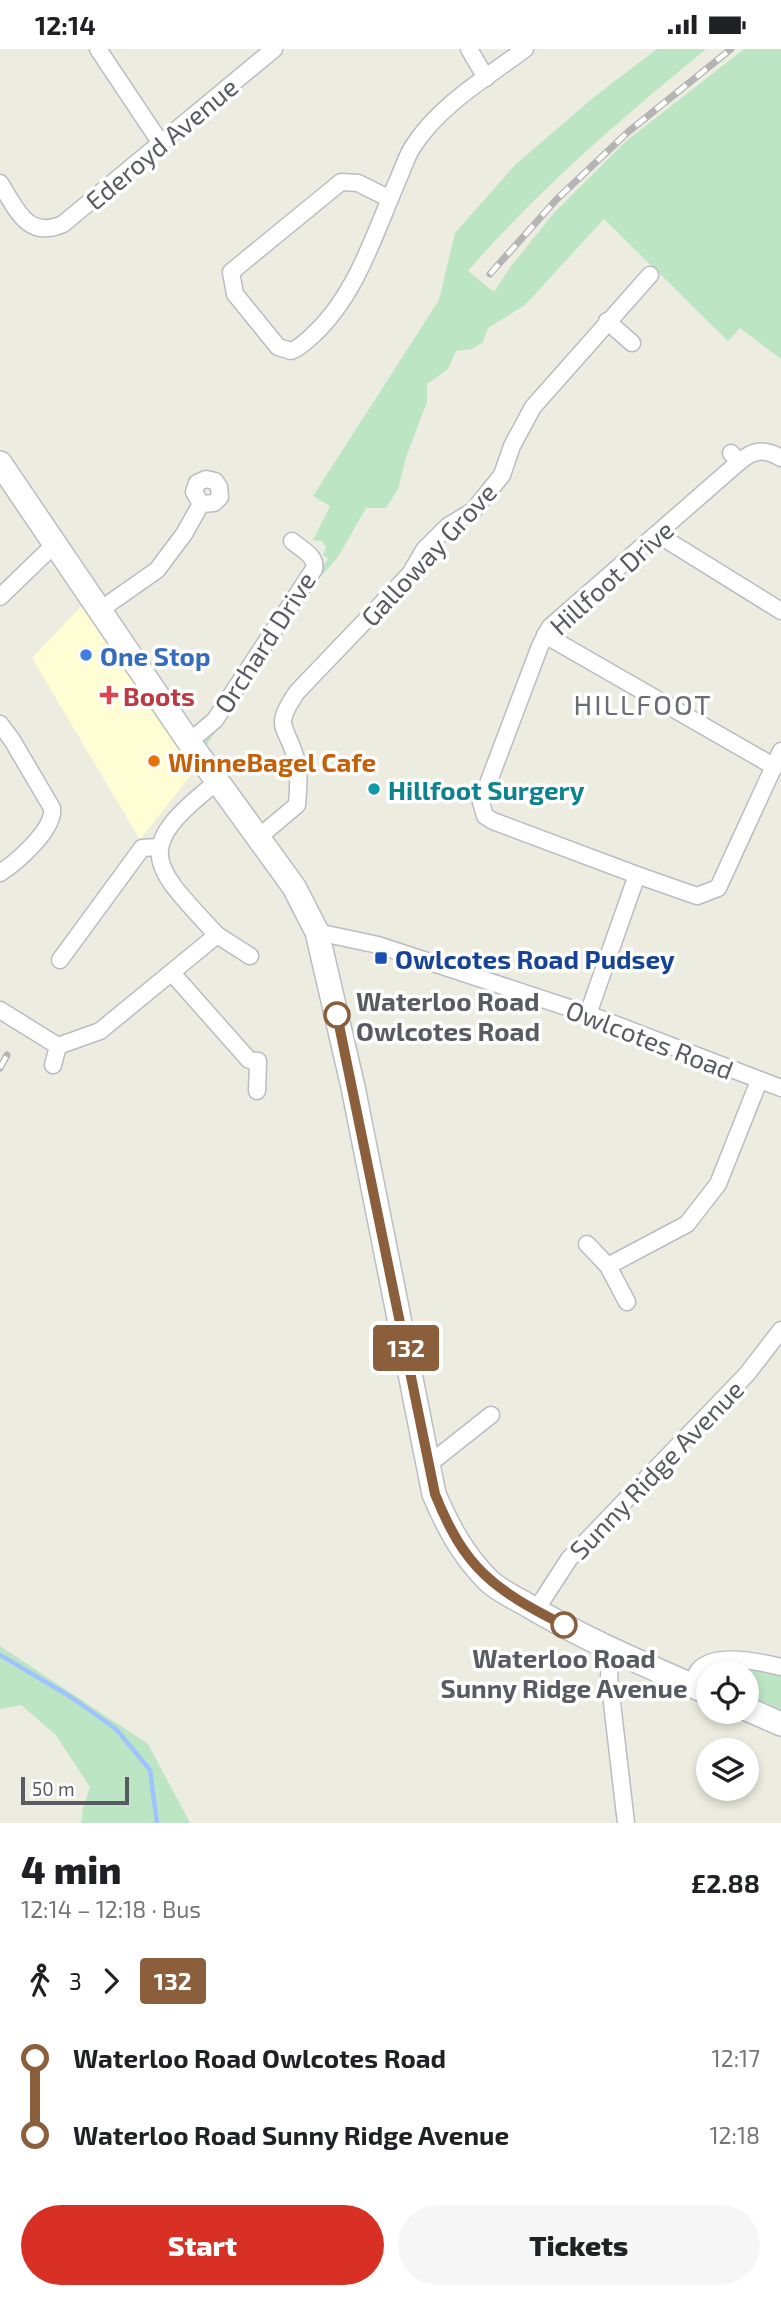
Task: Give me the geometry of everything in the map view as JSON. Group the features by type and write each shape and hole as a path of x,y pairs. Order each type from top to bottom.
{"main road":[{"path":"0,463 189,742 294,887 317,932 353,1087 435,1494 445,1519 468,1558 491,1583 611,1649 696,1687"},
{"path":"759,1714 781,1724"}],"street":[{"path":"98,49 160,142"},
{"name":"Ederoyd Avenue","path":"0,183 29,224 44,229 63,224 274,49"},
{"path":"469,49 486,78"},
{"path":"390,198 358,183 341,182 231,272 235,294 278,347 291,352 298,349 329,321 340,307 390,198 412,148 436,116 525,49"},
{"name":"Galloway Grove","path":"259,837 297,805 296,759 284,730 283,713 297,692 410,574 425,550 448,526 473,511 502,475 512,446 533,407 650,275"},
{"path":"607,321 632,343"},
{"name":"Hillfoot Drive","path":"637,875 493,821 485,816 481,809 483,795 545,635 557,618 657,534 735,458 764,450 781,458"},
{"path":"100,610 157,570 184,534 201,504"},
{"path":"657,534 781,611"},
{"name":"Orchard Drive","path":"189,742 215,720 314,569 313,558 292,541"},
{"path":"0,597 56,543"},
{"path":"545,635 775,767"},
{"path":"0,724 52,808 54,817 45,832 10,867 0,873"},
{"path":"588,1014 637,875 697,896 718,888 781,751"},
{"path":"217,782 185,807 165,830 158,847 162,869 177,892 217,935 250,956"},
{"path":"60,960 142,848 158,847"},
{"name":"Owlcotes Road","path":"317,932 378,945 588,1014 781,1088"},
{"path":"58,1046 100,1031 217,935"},
{"path":"173,972 249,1060 258,1061 257,1091"},
{"path":"0,1010 58,1046"},
{"path":"53,1065 58,1046"},
{"path":"608,1266 687,1224 718,1184 759,1081"},
{"path":"587,1244 608,1266 626,1302"},
{"name":"Sunny Ridge Avenue","path":"536,1610 569,1559 747,1374 781,1330"},
{"path":"429,1464 491,1415"},
{"path":"611,1649 609,1677 626,1823"},
{"path":"714,1661 743,1661"},
{"path":"759,1664 781,1667"}],"shaded area":[{"path":"657,49 706,49 582,155 495,240 468,271 494,292 511,266 554,213 625,142 744,49 781,49 781,359 740,328 728,341 604,219 525,305 488,328 483,342 472,349 456,351 448,369 427,384 427,402 406,457 398,489 386,508 366,508 338,557 313,585 206,746 201,740 328,559 323,555 326,547 322,541 313,540 330,506 313,496 439,300 455,233 515,165 594,97"},
{"path":"91,596 202,761 140,840 32,658"},
{"path":"0,1646 148,1744 190,1823 81,1823 90,1787 55,1734 21,1705 0,1709"},
{"path":"759,1669 781,1672 781,1710 759,1700"}],"waterway":[{"path":"0,1655 71,1697 116,1729 150,1770 157,1823"}],"railway":[{"path":"490,274 556,200 628,132 731,49"},
{"path":"0,1068 7,1055"}],"bus line":[{"name":"132","path":"337,1015 435,1494 453,1537 491,1583 564,1625"}],"place":[{"name":"One Stop","path":"86,655"},
{"name":"Boots","path":"109,695"},
{"name":"WinneBagel Cafe","path":"154,761"},
{"name":"Hillfoot Surgery","path":"374,789"},
{"name":"Owlcotes Road Pudsey","path":"381,958"},
{"name":"Waterloo Road Owlcotes Road","path":"337,1015"},
{"name":"Waterloo Road Sunny Ridge Avenue","path":"564,1625"}],"district":[{"name":"HILLFOOT","path":"643,704"}]}
